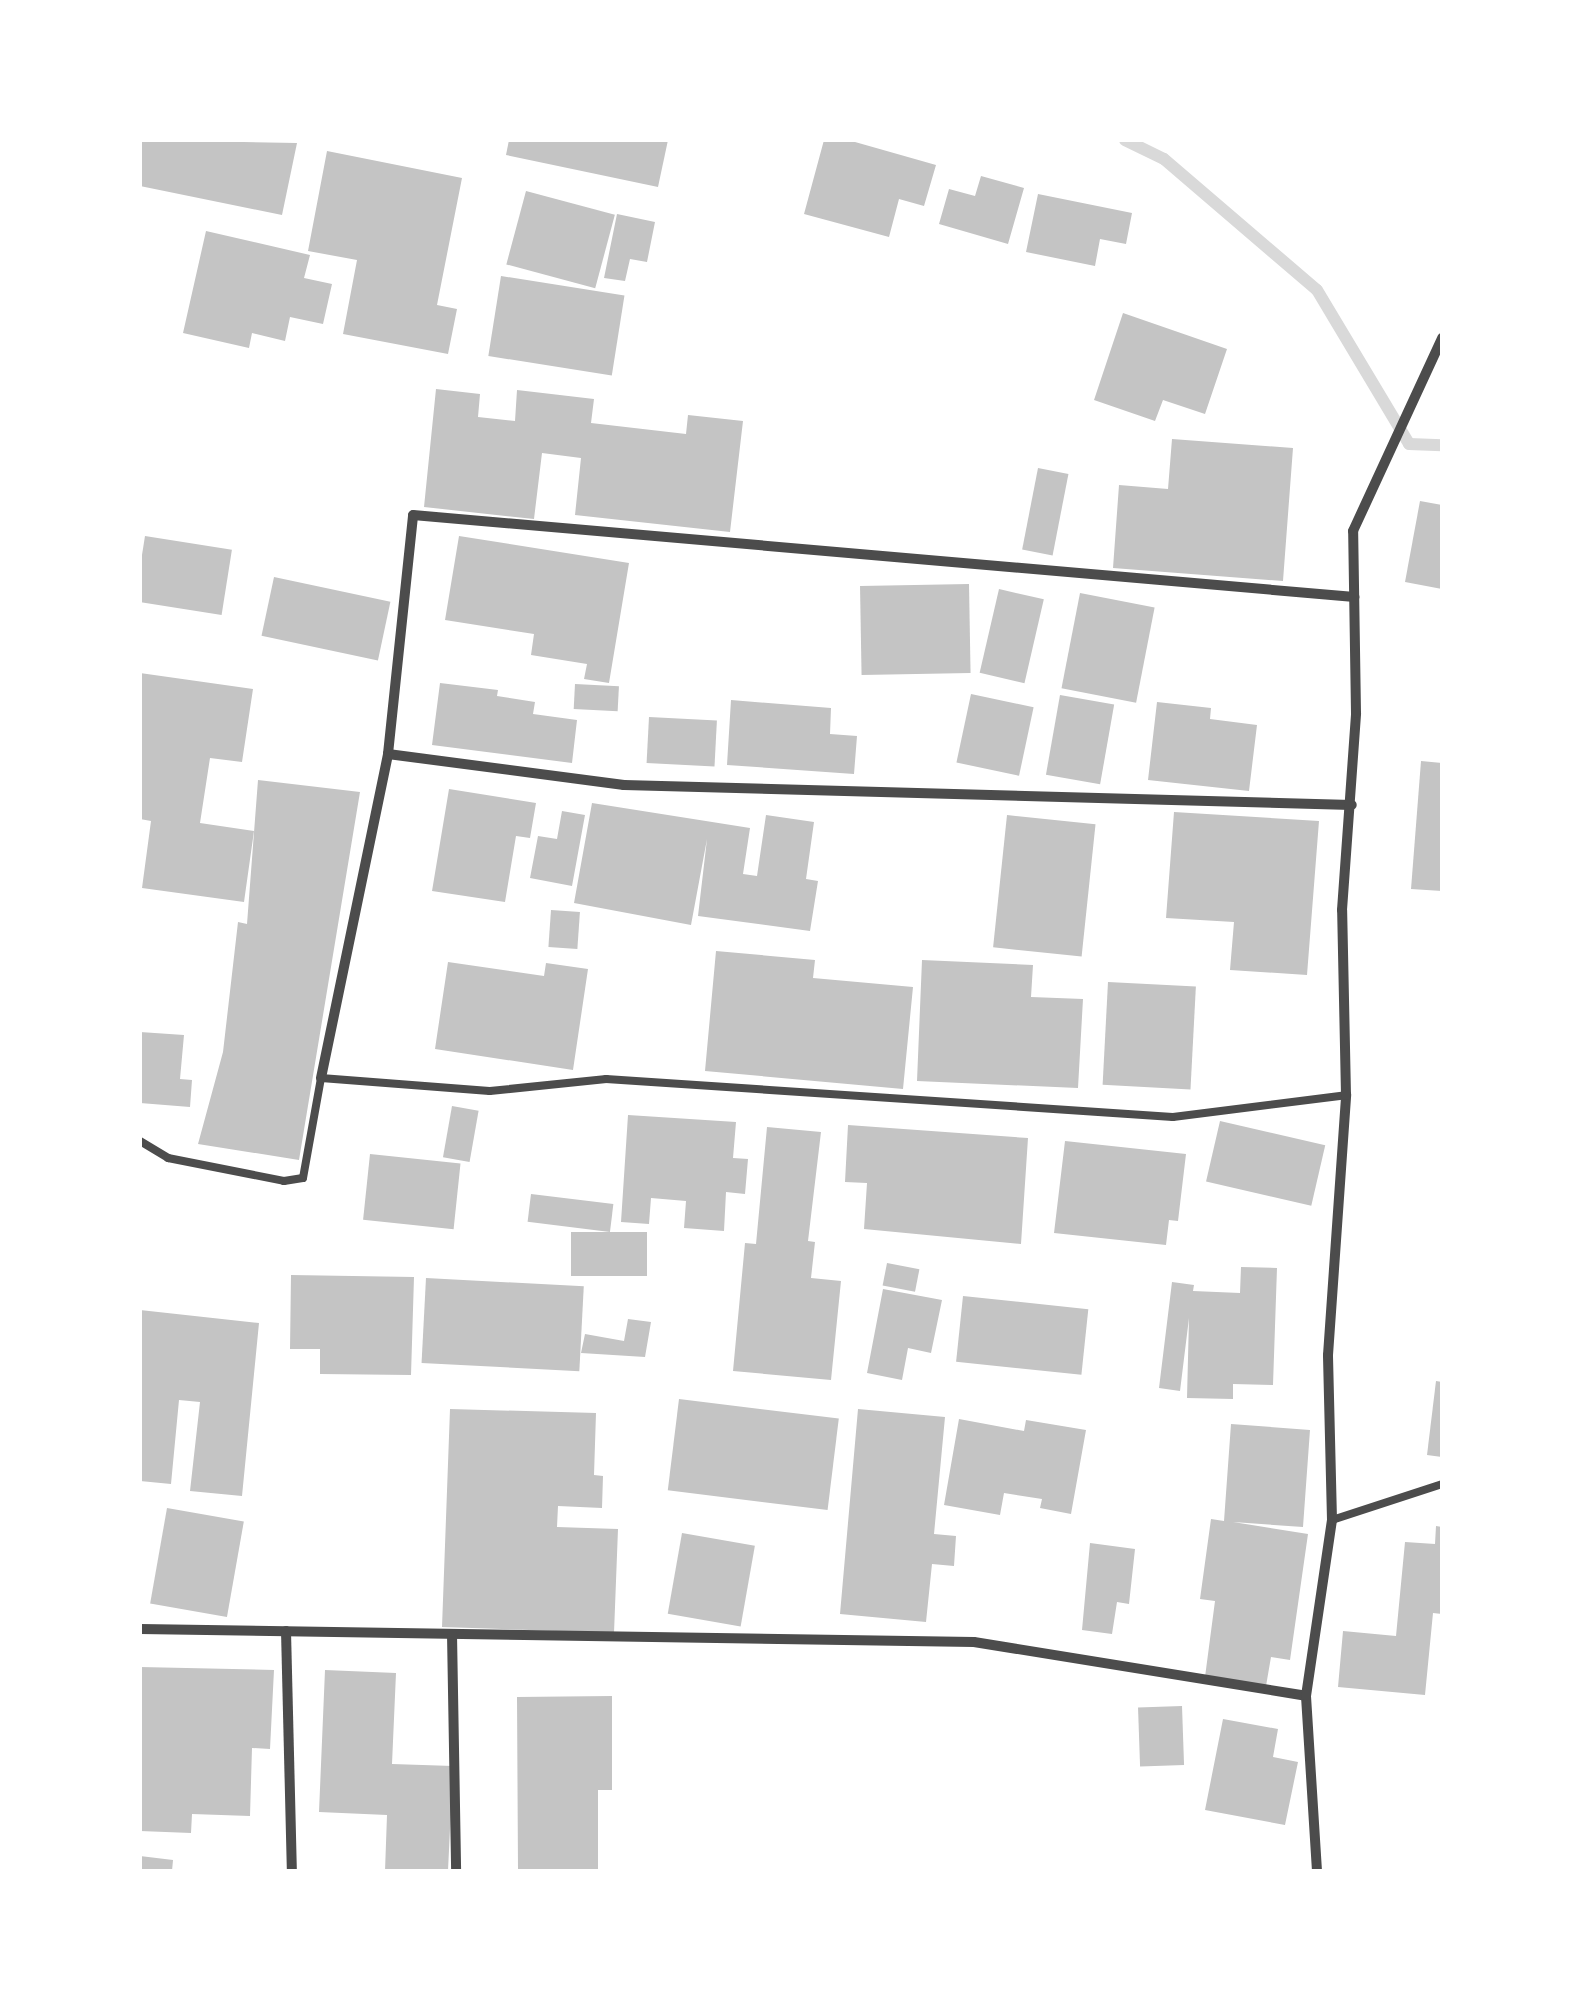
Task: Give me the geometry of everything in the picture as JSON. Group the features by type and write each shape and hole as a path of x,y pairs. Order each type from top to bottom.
{"street":[{"path":"1317,1871 1306,1696 1332,1520 1328,1356 1346,1095 1342,910 1352,805 1353,531 1442,338"},
{"path":"322,1078 388,754 413,515 1354,597"},
{"path":"388,754 624,785 1352,805"},
{"path":"140,1629 974,1642 1306,1696"},
{"path":"286,1631 292,1871"},
{"path":"452,1634 456,1871"}],"lane":[{"path":"140,1141 168,1158 284,1181 303,1178 322,1078 490,1091 606,1079 1035,1102 1173,1117 1346,1095"},
{"path":"1332,1520 1442,1484"}],"building":[{"path":"140,140 297,143 282,215 140,186"},
{"path":"509,140 668,140 658,187 506,155"},
{"path":"824,140 848,140 936,165 924,206 899,199 889,237 804,214"},
{"path":"327,151 462,178 437,305 457,309 448,354 343,334 357,260 308,251"},
{"path":"981,176 1024,188 1008,244 939,224 949,189 975,196"},
{"path":"526,191 615,215 595,288 506,264"},
{"path":"1038,194 1132,213 1126,244 1100,239 1095,266 1026,252"},
{"path":"617,214 655,222 647,262 630,259 625,281 604,278"},
{"path":"206,231 310,255 304,278 332,284 323,324 290,317 285,341 252,333 249,348 183,333"},
{"path":"501,276 624,296 612,376 488,356"},
{"path":"1123,313 1227,349 1205,414 1163,400 1155,421 1094,400"},
{"path":"436,389 480,394 478,417 515,421 517,390 594,399 591,423 686,434 688,415 743,421 730,532 575,515 581,458 542,453 534,519 424,507"},
{"path":"1172,439 1293,448 1283,581 1113,568 1119,485 1168,489"},
{"path":"1038,468 1068,474 1053,555 1022,549"},
{"path":"1420,501 1442,505 1442,589 1405,582"},
{"path":"145,536 232,550 222,615 140,602"},
{"path":"459,536 629,563 609,683 584,679 587,664 531,655 534,634 445,620"},
{"path":"274,577 390,602 378,660 262,636"},
{"path":"969,584 971,673 862,675 860,586"},
{"path":"999,589 1044,599 1024,683 980,673"},
{"path":"1080,593 1155,608 1136,703 1061,688"},
{"path":"140,673 253,689 242,762 210,758 200,823 254,831 244,902 142,888 151,821 140,819"},
{"path":"440,683 498,690 497,696 535,702 533,714 577,720 572,763 432,745"},
{"path":"575,684 619,686 618,711 574,709"},
{"path":"971,694 1034,707 1019,776 956,762"},
{"path":"1060,695 1114,705 1100,784 1046,775"},
{"path":"731,700 831,708 830,734 857,736 854,774 727,765"},
{"path":"1157,702 1211,708 1210,719 1257,725 1249,791 1148,780"},
{"path":"649,717 717,721 714,766 647,763"},
{"path":"1421,761 1442,763 1442,891 1411,889"},
{"path":"258,780 360,792 299,1160 198,1144 223,1052 238,922 247,924"},
{"path":"449,789 536,803 530,838 516,836 505,902 432,891"},
{"path":"592,803 750,828 743,874 757,876 766,815 814,822 806,879 818,881 810,931 698,916 707,839 691,925 574,903"},
{"path":"562,811 585,815 572,886 530,878 538,836 557,839"},
{"path":"1174,812 1319,821 1307,975 1230,970 1234,922 1166,918"},
{"path":"1007,815 1096,824 1082,957 993,947"},
{"path":"551,910 580,912 577,949 548,947"},
{"path":"716,951 815,960 813,978 913,987 903,1089 705,1071"},
{"path":"922,960 1033,965 1031,997 1083,999 1078,1088 917,1081"},
{"path":"448,962 544,976 546,963 588,969 573,1070 435,1049"},
{"path":"1108,982 1196,987 1190,1089 1103,1085"},
{"path":"140,1032 184,1035 180,1079 192,1080 190,1107 140,1103"},
{"path":"452,1106 479,1111 470,1162 443,1157"},
{"path":"628,1115 736,1122 733,1158 748,1159 745,1194 726,1192 724,1231 684,1228 686,1201 651,1198 649,1224 621,1222"},
{"path":"1220,1121 1325,1145 1311,1206 1206,1181"},
{"path":"848,1125 1028,1138 1021,1244 864,1229 867,1183 845,1182"},
{"path":"767,1127 821,1132 808,1241 815,1242 811,1278 841,1281 831,1380 733,1371 745,1243 756,1244"},
{"path":"1065,1141 1186,1154 1178,1221 1169,1220 1166,1245 1054,1233"},
{"path":"370,1154 461,1164 454,1229 363,1220"},
{"path":"531,1194 613,1204 610,1232 528,1222"},
{"path":"571,1232 647,1232 647,1276 571,1276"},
{"path":"887,1263 919,1269 915,1292 883,1286"},
{"path":"1241,1267 1277,1268 1273,1385 1233,1384 1233,1399 1187,1398 1189,1318 1180,1391 1159,1388 1172,1282 1194,1285 1193,1291 1240,1293"},
{"path":"291,1275 414,1277 411,1375 320,1374 320,1349 290,1349"},
{"path":"426,1278 584,1286 579,1371 422,1363"},
{"path":"883,1289 942,1300 931,1353 908,1348 902,1380 867,1373"},
{"path":"963,1296 1088,1309 1081,1375 956,1362"},
{"path":"140,1310 259,1323 242,1496 190,1491 200,1402 179,1400 171,1484 140,1481"},
{"path":"628,1319 651,1322 645,1357 581,1353 585,1334 624,1341"},
{"path":"1436,1381 1442,1382 1442,1457 1427,1455"},
{"path":"679,1399 839,1419 828,1510 668,1490"},
{"path":"450,1409 596,1413 594,1475 603,1476 602,1508 558,1506 557,1527 618,1529 614,1633 442,1627"},
{"path":"858,1409 945,1417 934,1534 956,1536 954,1566 932,1564 926,1622 840,1614"},
{"path":"959,1419 1024,1431 1026,1420 1086,1430 1071,1514 1040,1508 1042,1499 1004,1493 1000,1515 944,1505"},
{"path":"1231,1424 1310,1430 1303,1527 1233,1522 1308,1534 1290,1660 1271,1657 1266,1686 1205,1677 1215,1601 1200,1599 1211,1519 1224,1521"},
{"path":"167,1508 244,1522 227,1617 150,1604"},
{"path":"1436,1526 1442,1527 1442,1614 1433,1613 1425,1695 1338,1687 1343,1631 1396,1636 1405,1542 1435,1544"},
{"path":"682,1533 755,1546 741,1627 668,1614"},
{"path":"1090,1543 1135,1549 1129,1604 1117,1602 1112,1634 1082,1630"},
{"path":"140,1667 274,1670 270,1749 252,1748 250,1816 192,1814 191,1833 140,1831"},
{"path":"325,1670 396,1673 392,1764 453,1766 448,1871 385,1871 387,1815 319,1812"},
{"path":"612,1696 612,1790 598,1790 598,1871 518,1871 517,1697"},
{"path":"1182,1706 1184,1765 1140,1766 1138,1708"},
{"path":"1223,1719 1278,1729 1273,1757 1298,1762 1285,1825 1205,1810"},
{"path":"140,1856 173,1860 172,1871 140,1871"}],"waterway":[{"path":"1125,140 1164,159 1317,290 1409,444 1442,445"}]}
